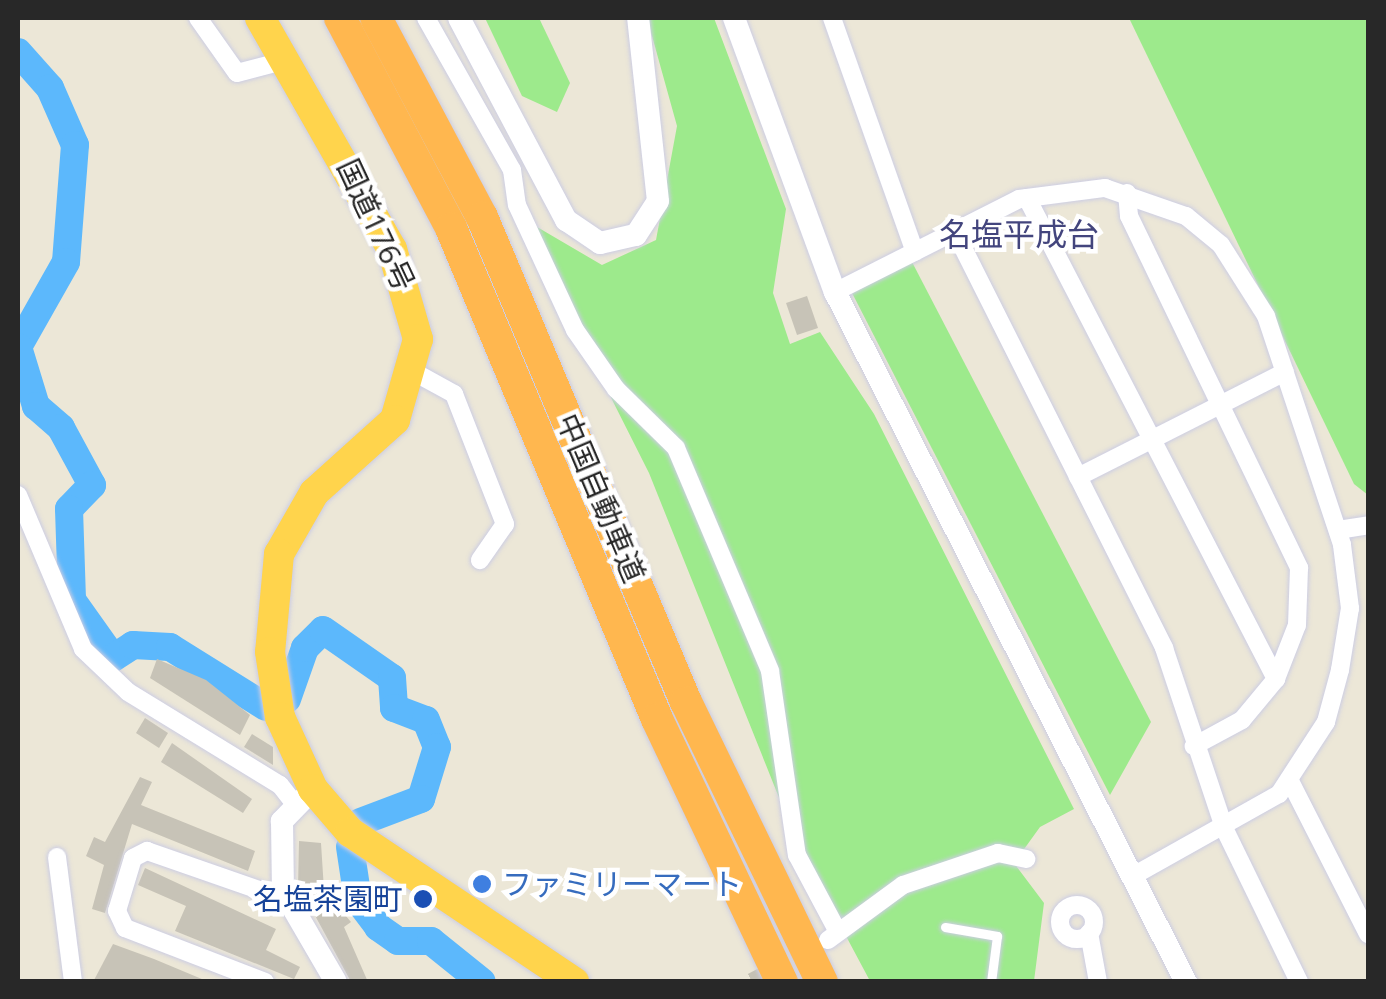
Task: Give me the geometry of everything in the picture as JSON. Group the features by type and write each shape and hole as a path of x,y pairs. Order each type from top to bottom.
{"highway":[{"name":"国道176号","path":"260,18 392,249 416,320 414,372 395,420 314,492 279,554 272,683 304,796 350,832 574,982"},
{"name":"中国自動車道","path":"340,18 451,228 657,719 782,982"},
{"name":"中国自動車道","path":"376,18 482,217 686,702 822,982"}],"street":[{"path":"198,18 237,73 287,60"},
{"path":"426,18 512,170 517,205 574,330 616,389 676,448 770,671 798,855 833,936 917,879 998,853 1026,859"},
{"path":"459,18 566,220 600,243 636,234 658,200 638,18"},
{"path":"734,18 835,292 1186,982"},
{"path":"832,18 915,252"},
{"path":"835,292 1027,198 1127,193 1186,216 1221,244 1260,303 1338,530 1350,608 1340,670 1326,722 1290,781 1225,830 1133,876"},
{"path":"1127,193 1129,216 1225,402 1298,568 1297,625 1276,679 1242,720 1194,746"},
{"path":"1027,198 1276,679"},
{"path":"955,232 1164,648 1225,830 1299,982"},
{"path":"414,372 454,394 505,524 480,560"},
{"path":"1078,477 1285,372"},
{"path":"18,495 83,649 128,692 304,796 282,821 288,900 336,982"},
{"path":"1338,530 1368,526"},
{"path":"1290,781 1368,934"},
{"path":"266,982 124,928 118,912 133,858 147,851 288,900"},
{"path":"57,857 73,982"},
{"path":"1090,934 1098,982"}],"lane":[{"path":"944,927 998,936 991,982"}],"green space":[{"path":"485,18 539,18 570,83 557,112 522,96"},
{"path":"647,18 714,18 786,209 773,293 790,344 820,332 874,414 1074,809 1040,827 1014,863 1044,903 1034,981 870,981 800,850 649,473 520,217 602,265 656,240 677,126"},
{"path":"1129,18 1368,18 1368,495 1354,484"},
{"path":"912,262 1151,722 1110,795 852,293"}],"building":[{"path":"807,296 818,328 797,335 786,303"},
{"path":"157,659 206,680 250,715 240,735 150,678"},
{"path":"145,718 168,733 159,748 136,733"},
{"path":"252,734 273,747 273,765 244,747"},
{"path":"172,743 252,799 243,813 161,762"},
{"path":"140,777 152,782 141,805 255,851 248,871 132,824 105,913 92,909 104,865 86,856 94,837 105,842"},
{"path":"299,841 321,843 324,890 351,922 344,927 368,982 351,982 312,910 309,885 298,886"},
{"path":"145,868 276,929 266,950 300,967 294,979 175,931 186,906 138,885"},
{"path":"113,944 154,959 209,982 93,982"}],"waterway":[{"path":"18,52 50,88 75,145 66,262 18,347 36,406 61,428 92,485 69,509 72,600 113,658 133,645 170,647 266,707"},
{"path":"287,699 305,648 323,630 392,678 394,708 426,720 437,747 421,799 360,822"},
{"path":"350,847 358,900 378,927 398,941 431,941 482,982"}],"tunnel":[{"path":"752,982 780,967"}],"place":[{"name":"ファミリーマート","path":"482,884"},
{"name":"名塩茶園町","path":"423,899"}],"district":[{"name":"名塩平成台","path":"1019,234"}]}
